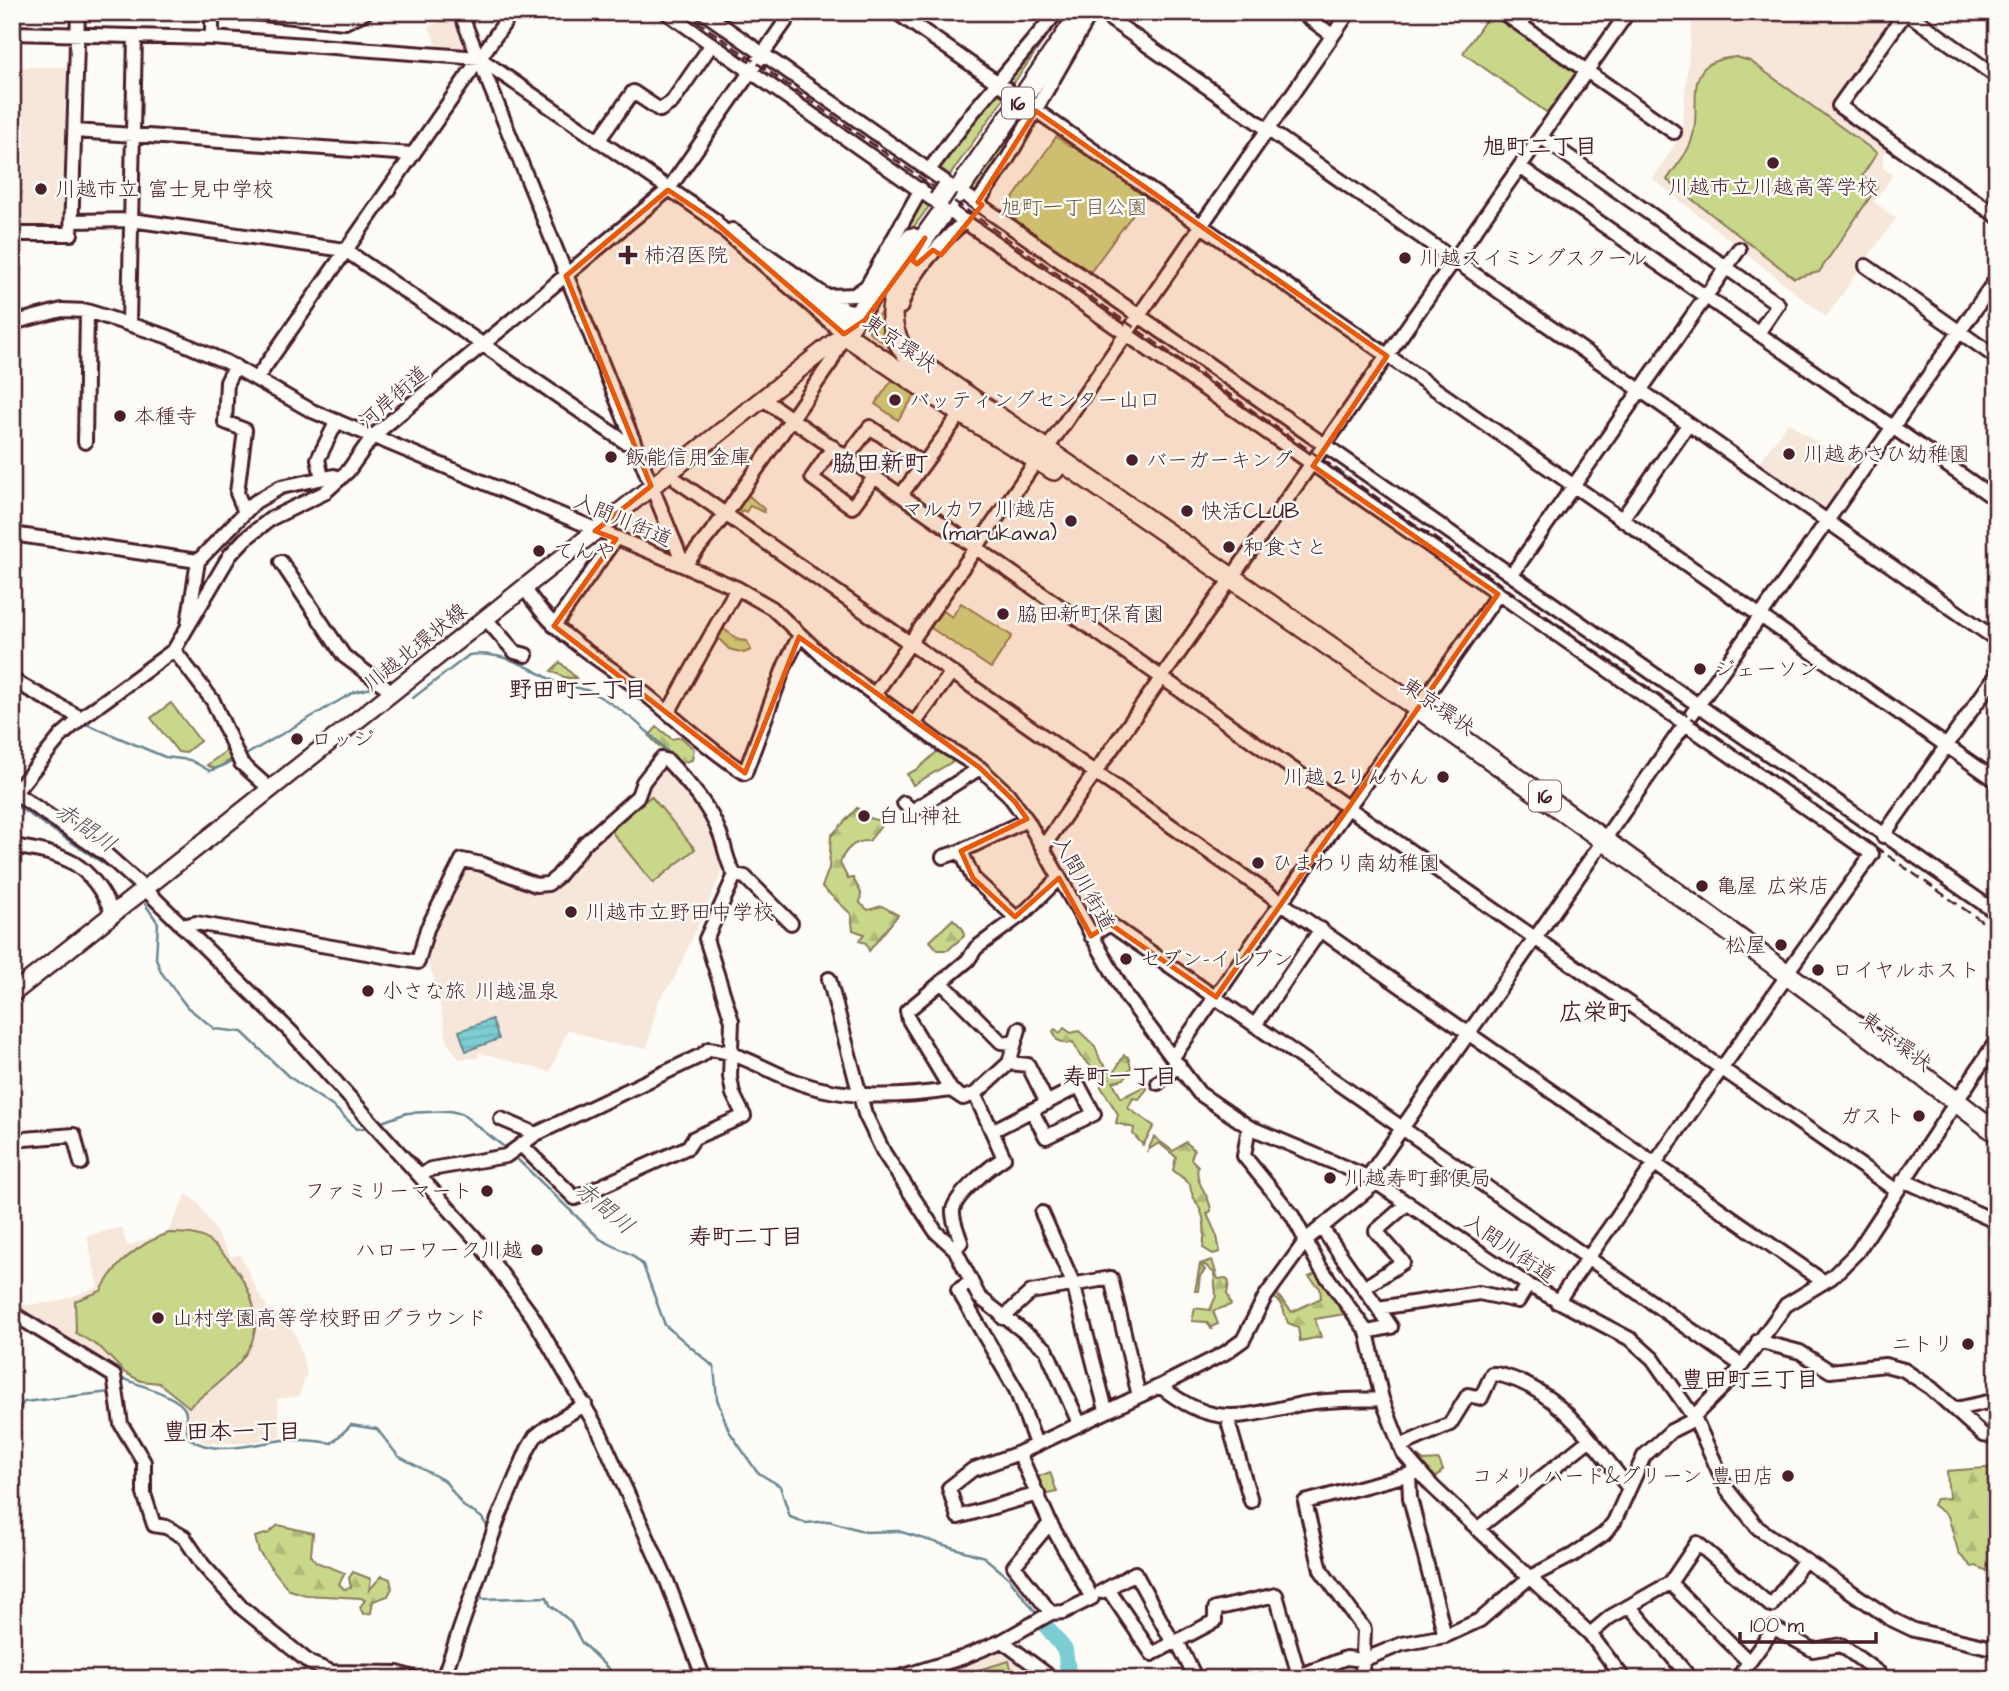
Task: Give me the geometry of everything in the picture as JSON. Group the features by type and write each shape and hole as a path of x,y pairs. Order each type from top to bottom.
{"highway":[{"name":"東京環状","path":"1070,12 948,196 897,286 891,308 892,325 898,341 909,356 1042,455 1231,583"},
{"name":"東京環状","path":"849,330 864,305 948,196 1082,12"},
{"path":"849,330 925,238"},
{"name":"東京環状","path":"849,330 961,413 1082,475"},
{"name":"東京環状","path":"849,330 996,426 1082,475 1231,583 1601,842 1952,1105 1997,1133"},
{"name":"東京環状","path":"1952,1105 1997,1146"}],"main road":[{"name":"川越北環状線","path":"12,994 849,330"}],"street":[{"path":"12,234 69,236 72,221 78,12"},
{"path":"212,12 212,38"},
{"path":"240,12 310,16 345,22 366,12"},
{"path":"460,12 684,566 725,515 831,362 849,330"},
{"path":"257,377 512,12"},
{"path":"666,12 921,189 978,202 1997,913"},
{"path":"703,12 929,170 965,221 1872,854 1558,1302"},
{"name":"河岸街道","path":"13,793 61,736 81,718 174,650 186,634 230,555 245,539 272,518 324,494 340,479 373,436 668,190 792,12"},
{"path":"896,12 1003,87"},
{"path":"929,170 1003,87 1058,12"},
{"path":"978,202 1036,111 1091,12"},
{"path":"1100,12 1453,262 1997,640"},
{"path":"1301,12 1332,35"},
{"path":"874,695 1349,12"},
{"path":"1502,12 1674,132"},
{"path":"1043,847 1231,583 1628,12"},
{"path":"1997,77 1906,12 1839,106 1997,216"},
{"path":"12,33 212,38 480,58 710,218 849,330"},
{"path":"129,323 135,36"},
{"path":"598,141 634,92 660,110 672,102 712,44"},
{"path":"1024,102 1997,780"},
{"path":"75,131 412,154"},
{"path":"1541,137 1777,304 1759,332"},
{"path":"1520,167 1997,500"},
{"path":"828,296 854,295 867,286 921,189"},
{"path":"710,218 726,226 850,311 864,305"},
{"path":"72,221 131,220 345,250 625,442 633,439"},
{"path":"924,366 902,329 900,310 904,296 929,259 965,221"},
{"path":"726,226 849,330"},
{"path":"1512,574 1739,250"},
{"path":"1866,266 1997,358"},
{"path":"1038,1494 958,1517 949,1488 972,1470 1019,1452 1160,1386 1225,1353 1243,1340 1265,1297 1307,1239 1373,1179 1401,1127 1997,278"},
{"name":"入間川街道","path":"12,323 62,310 87,311 129,323 235,366 312,411 737,588 772,608 799,637 914,724 980,768 1008,794 1043,847 1126,996 1199,1093 1249,1127 1373,1179 1528,1285 1643,1349 1694,1418 1717,1471 1738,1505 1758,1528 1867,1604 1914,1630 1997,1649"},
{"path":"85,442 87,311"},
{"path":"235,366 227,382 225,422 245,430 237,493 244,510"},
{"path":"763,399 1721,1069 1900,1185 1997,1222"},
{"path":"901,495 961,413"},
{"path":"322,478 318,459 337,421"},
{"path":"1622,519 1688,425"},
{"path":"847,457 869,427 923,464"},
{"path":"833,447 812,478 832,493 854,507 875,476"},
{"path":"186,634 198,561 244,510 281,487 322,478 340,479"},
{"path":"678,481 1824,1282"},
{"path":"12,534 198,561"},
{"path":"554,626 615,539"},
{"path":"281,562 344,656 393,692"},
{"path":"524,587 537,609 568,640 668,713 713,752 745,773 780,676 799,637"},
{"path":"668,713 737,588"},
{"path":"1157,1083 1176,1061 1216,997 1498,594"},
{"path":"485,618 514,652 526,655"},
{"path":"174,650 213,701 241,763 270,789"},
{"path":"914,724 951,673"},
{"path":"1883,836 1997,674"},
{"path":"12,680 81,718"},
{"path":"182,926 196,923 418,962 427,929 462,860 482,864 536,885 548,884 557,877 584,843 638,796 643,782 661,759 668,761 705,802 720,833 727,863 735,875 749,880 791,923"},
{"path":"904,803 912,811 980,768"},
{"path":"13,793 107,855 145,888 275,1015 422,1175 475,1238 523,1302 585,1405 662,1569 704,1679"},
{"path":"943,857 961,852 1027,820"},
{"path":"12,846 70,858 95,881 113,914"},
{"path":"961,852 972,878 1015,917"},
{"path":"514,1151 575,1198 688,1147 694,1138 744,1116 733,1094 730,1051 732,1021 706,939 735,875"},
{"path":"1019,1029 1009,1063 975,1094 963,1098 951,1090 909,1020 908,1010 1015,917 1025,912 1059,878"},
{"path":"1091,936 1110,924 1740,1364"},
{"path":"1255,1025 1321,929"},
{"path":"829,979 865,1114 897,1174 936,1232 955,1249 979,1297 1046,1349 1079,1423"},
{"path":"1997,981 1997,1017"},
{"path":"941,982 1002,1042 1013,1043"},
{"path":"1108,1588 1152,1654 1215,1621 1215,1609 1276,1595 1295,1677 1346,1658 1363,1660 1402,1644 1445,1636 1480,1620 1530,1577 1573,1555 1604,1534 1614,1522 1644,1456 1654,1445 1694,1418 1734,1376 1740,1364 1786,1305 1824,1282 1857,1252 1997,1040"},
{"path":"422,1175 431,1169 514,1151 536,1134 702,1055 709,1049 730,1051 800,1083 871,1097 951,1090"},
{"path":"1009,1063 1028,1065 1047,1103"},
{"path":"992,1131 1079,1086 1094,1114 1046,1138 1032,1111"},
{"path":"955,1249 961,1242 953,1213 954,1205 989,1167 1004,1158 975,1094"},
{"path":"501,1119 536,1134"},
{"path":"1249,1127 1244,1156 1270,1185 1307,1239 1334,1289 1367,1332 1382,1399 1413,1473 1590,1634 1624,1679"},
{"path":"12,1140 74,1135 81,1163"},
{"path":"1364,1288 1403,1262 1376,1231 1408,1203"},
{"path":"1042,1213 1073,1283 1106,1409"},
{"path":"1321,1227 1391,1327 1367,1332"},
{"path":"1003,1318 1031,1292 1111,1278 1139,1396"},
{"path":"971,1282 958,1290 1016,1390 1036,1444"},
{"path":"1378,1308 1479,1293 1518,1301 1528,1285"},
{"path":"12,1312 114,1377 121,1424 144,1462 144,1494 154,1525 166,1527 184,1537 203,1566 242,1608 296,1655 318,1668 332,1672 398,1673 417,1679"},
{"path":"1758,1341 1800,1352 1830,1371 1885,1365 1904,1370 1956,1409 1983,1435 1997,1437"},
{"path":"1400,1446 1450,1424 1468,1395 1481,1398 1492,1374 1496,1374 1529,1384 1559,1405 1628,1487"},
{"path":"1160,1386 1192,1409 1231,1419 1304,1404 1382,1399"},
{"path":"1956,1409 1997,1400"},
{"path":"443,1679 483,1559 528,1449 535,1437 546,1428 585,1405"},
{"path":"1231,1419 1229,1425 1251,1501"},
{"path":"1477,1529 1589,1440"},
{"path":"1019,1452 1051,1523 1092,1598"},
{"path":"1413,1473 1410,1497 1445,1636"},
{"path":"1362,1679 1364,1629 1321,1570 1306,1502 1413,1473"},
{"path":"1051,1523 1014,1568 1051,1613"},
{"path":"1590,1634 1610,1617 1631,1608 1670,1583 1700,1542 1774,1606 1804,1561"},
{"path":"894,1679 964,1657 1002,1641 1051,1613 1064,1612 1092,1598 1135,1573 1196,1679"},
{"path":"1670,1583 1749,1662"},
{"path":"1631,1608 1691,1679"},
{"path":"1743,1677 1749,1662 1774,1628 1813,1650 1841,1645 1880,1674 1875,1679"},
{"path":"1002,1641 1053,1679"}],"highlighted area":[{"path":"1036,111 1387,356 1313,466 1498,594 1216,997 1110,924 1091,936 1059,878 1015,917 973,878 961,851 1027,819 1015,802 980,768 799,637 745,773 721,758 554,626 616,539 595,531 651,486 566,276 668,190 710,218 844,334 865,320 925,238 912,260 917,264 933,250 941,255 982,205 978,202"}],"shaded area":[{"name":"川越市立川越高等学校","path":"1693,12 1899,12 1832,107 1889,145 1883,155 1883,168 1893,175 1874,202 1896,218 1826,317 1653,179 1681,134"},
{"path":"454,17 465,45 461,51 438,50 429,26"},
{"name":"川越市立 富士見中学校","path":"12,67 74,67 69,231 12,231"},
{"path":"1788,422 1859,472 1828,518 1756,468"},
{"name":"川越市立野田中学校","path":"661,764 667,764 704,806 721,856 721,874 673,981 658,1001 647,1048 606,1043 568,1029 550,1072 479,1052 478,1058 459,1059 448,1044 435,981 424,953 462,867 471,865 540,889 645,786"},
{"name":"山村学園高等学校野田グラウンド","path":"187,1194 198,1203 231,1257 240,1254 258,1293 272,1313 280,1314 295,1333 307,1372 299,1396 277,1399 281,1437 245,1443 205,1443 190,1433 185,1405 165,1388 119,1372 17,1310 16,1306 56,1302 98,1287 87,1236 122,1227 127,1246 168,1232"},
{"path":"1001,1652 1040,1679 922,1679 964,1666"}],"green space":[{"path":"1061,12 1064,12 1011,87 1002,82"},
{"path":"1491,12 1577,70 1578,76 1552,116 1463,53"},
{"path":"1736,57 1750,61 1877,153 1862,176 1877,187 1819,272 1794,278 1667,180 1691,142 1699,76 1717,60"},
{"path":"998,87 1007,94 950,175 936,165"},
{"path":"1023,105 1031,110 979,195 966,185"},
{"name":"旭町一丁目公園","path":"1056,137 1149,192 1086,278 1000,217"},
{"path":"918,197 930,205 858,302 850,301 849,299 860,296"},
{"path":"884,308 897,353 869,332 869,326"},
{"name":"バッティングセンター山口","path":"893,379 915,395 898,420 875,404"},
{"path":"747,494 764,512 750,506 738,516 734,514 733,510"},
{"path":"961,603 1012,636 991,668 928,626 941,609 952,617"},
{"path":"721,627 739,640 747,641 751,650 744,653 729,649 716,636"},
{"path":"560,662 576,678 566,678 551,671"},
{"path":"171,703 200,741 185,753 178,752 151,718"},
{"path":"657,727 672,739 681,737 694,749 692,760 677,764 649,736"},
{"path":"230,748 234,758 215,769 207,765"},
{"path":"941,748 957,759 913,785 907,774 918,769"},
{"path":"651,796 695,849 653,883 611,831"},
{"path":"857,808 866,817 884,822 869,841 850,847 840,863 848,879 853,878 861,893 860,903 868,910 882,906 898,915 869,951 866,943 859,941 864,934 853,930 851,914 822,887 829,868 831,836"},
{"path":"953,919 963,929 964,936 948,950 938,950 930,941"},
{"path":"1064,1028 1071,1033 1079,1031 1095,1046 1101,1062 1113,1074 1124,1055 1128,1057 1131,1067 1124,1079 1113,1082 1121,1098 1145,1086 1147,1089 1139,1099 1133,1098 1128,1108 1154,1126 1143,1145 1133,1134 1134,1128 1116,1123 1118,1114 1101,1087 1101,1071 1097,1072 1080,1056 1073,1042 1067,1044 1057,1040 1053,1031 1055,1029 1060,1033"},
{"path":"1154,1137 1173,1151 1186,1142 1194,1150 1191,1159 1198,1166 1198,1179 1210,1205 1211,1211 1207,1214 1217,1236 1220,1252 1213,1254 1203,1248 1204,1222 1190,1184 1173,1170 1176,1157 1159,1143 1148,1150"},
{"path":"169,1233 198,1236 218,1248 246,1286 255,1316 255,1331 245,1355 231,1372 189,1407 159,1383 141,1381 125,1373 101,1348 76,1333 75,1301 101,1291 113,1272 129,1256 148,1242"},
{"path":"1212,1260 1218,1279 1226,1278 1229,1282 1227,1294 1231,1305 1213,1311 1218,1324 1211,1327 1212,1330 1207,1322 1192,1321 1195,1308 1210,1310 1216,1296 1214,1273 1205,1265 1202,1266 1205,1270 1200,1276 1198,1291 1195,1291 1200,1264"},
{"path":"1317,1273 1345,1314 1315,1319 1321,1337 1300,1341 1298,1327 1288,1323 1281,1303 1272,1296 1274,1291 1292,1312 1321,1298 1320,1288 1309,1277"},
{"path":"1409,1450 1424,1461 1439,1460 1443,1470 1434,1480"},
{"path":"1997,1467 1997,1575 1976,1566 1972,1567 1959,1554 1948,1516 1933,1505 1936,1499 1949,1498 1947,1471"},
{"path":"1050,1472 1057,1492 1042,1495 1034,1478"},
{"path":"278,1525 313,1533 311,1555 316,1562 345,1573 339,1584 344,1589 351,1588 349,1578 353,1572 371,1579 369,1590 382,1576 390,1579 392,1588 388,1596 373,1601 371,1613 363,1614 360,1607 365,1600 361,1598 306,1595 289,1590 259,1552 255,1537 269,1533"},
{"path":"1009,1661 1014,1679 947,1679"}],"water":[{"path":"492,1019 499,1039 466,1051 459,1031"}],"waterway":[{"path":"413,698 469,655 503,658 524,665 559,684 586,690 607,701 650,734 700,788"},
{"path":"244,756 354,692 376,687"},
{"path":"86,724 165,757 190,760 210,771 234,761"},
{"name":"赤間川","path":"15,805 112,869 130,886"},
{"name":"赤間川","path":"145,904 158,923 156,958 161,972 187,1007 215,1029 242,1032 288,1076 335,1108 357,1129 370,1127"},
{"name":"赤間川","path":"379,1123 407,1113 450,1111 462,1114 508,1150"},
{"name":"赤間川","path":"513,1155 600,1239 632,1255 643,1265 665,1325 714,1367 717,1399 729,1431 757,1472 780,1486 790,1517 806,1523 829,1521 866,1532 898,1531 984,1557 1009,1578 1037,1614"},
{"path":"117,1376 174,1399 185,1410 189,1438 210,1447 234,1448 283,1440 332,1443 351,1425 377,1429 398,1456 445,1481 463,1506 481,1517 490,1530"},
{"path":"12,1419 24,1402 110,1392"},
{"path":"480,1588 482,1599 547,1597 550,1605 570,1621 582,1643 616,1676 624,1679"},
{"name":"赤間川","path":"1043,1622 1065,1650 1069,1679"},
{"path":"1002,1650 1009,1654"}],"railway":[{"path":"684,12 1997,932"}],"place":[{"name":"川越市立川越高等学校","path":"1773,163"},
{"name":"川越市立 富士見中学校","path":"41,189"},
{"name":"柿沼医院","path":"628,255"},
{"name":"川越スイミングスクール","path":"1405,258"},
{"name":"バッティングセンター山口","path":"895,400"},
{"name":"本種寺","path":"120,416"},
{"name":"川越あさひ幼稚園","path":"1789,454"},
{"name":"飯能信用金庫","path":"611,457"},
{"name":"バーガーキング","path":"1132,460"},
{"name":"快活CLUB","path":"1187,511"},
{"name":"マルカワ 川越店 (marukawa)","path":"1071,521"},
{"name":"和食さと","path":"1229,547"},
{"name":"てんや","path":"539,551"},
{"name":"脇田新町保育園","path":"1003,614"},
{"name":"ジェーソン","path":"1700,669"},
{"name":"ロッジ","path":"297,739"},
{"name":"川越 2りんかん","path":"1443,777"},
{"name":"白山神社","path":"864,816"},
{"name":"ひまわり南幼稚園","path":"1258,863"},
{"name":"亀屋 広栄店","path":"1702,886"},
{"name":"川越市立野田中学校","path":"571,912"},
{"name":"松屋","path":"1781,945"},
{"name":"セブン-イレブン","path":"1126,959"},
{"name":"ロイヤルホスト","path":"1818,970"},
{"name":"小さな旅 川越温泉","path":"368,991"},
{"name":"ガスト","path":"1919,1116"},
{"name":"川越寿町郵便局","path":"1330,1178"},
{"name":"ファミリーマート","path":"487,1191"},
{"name":"ハローワーク川越","path":"537,1250"},
{"name":"山村学園高等学校野田グラウンド","path":"158,1318"},
{"name":"ニトリ","path":"1968,1344"},
{"name":"コメリ ハード&グリーン 豊田店","path":"1788,1476"}],"district":[{"name":"旭町二丁目","path":"1540,146"},
{"name":"脇田新町","path":"880,463"},
{"name":"野田町二丁目","path":"578,689"},
{"name":"広栄町","path":"1595,1012"},
{"name":"寿町一丁目","path":"1120,1076"},
{"name":"寿町二丁目","path":"746,1236"},
{"name":"豊田町三丁目","path":"1750,1379"},
{"name":"豊田本一丁目","path":"232,1431"}]}
